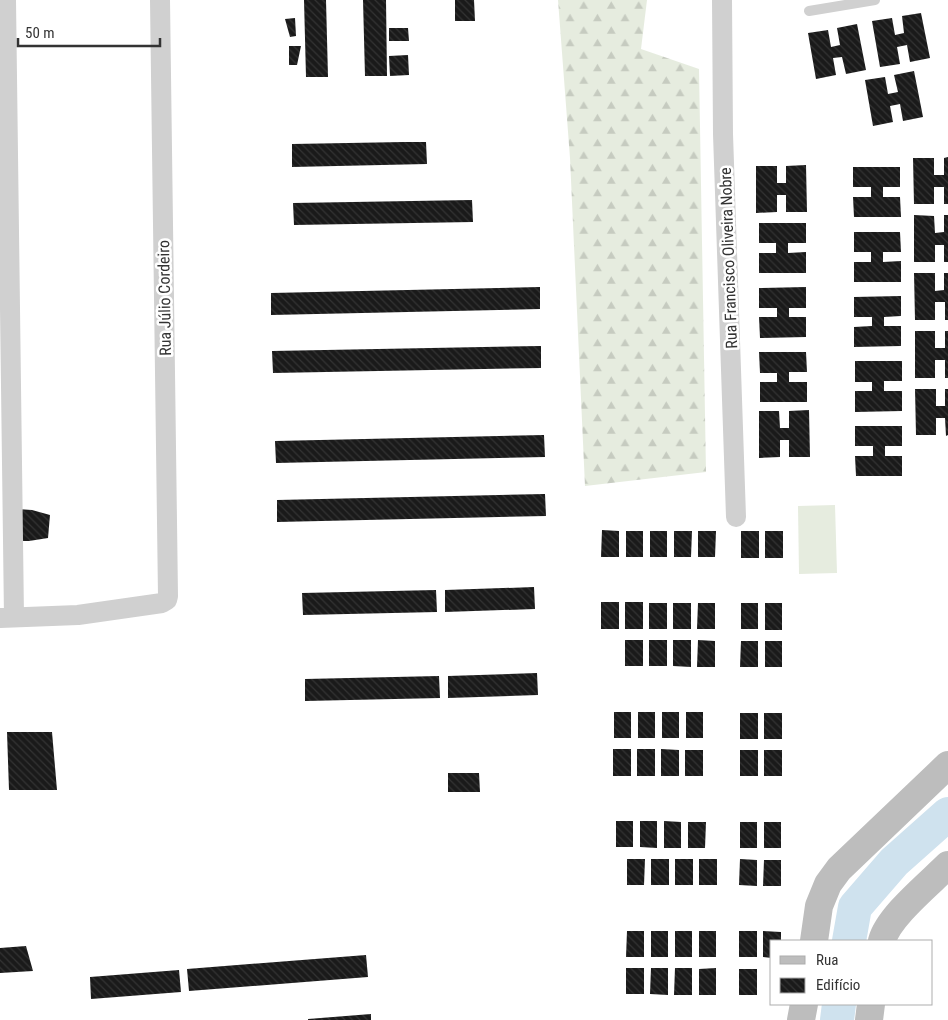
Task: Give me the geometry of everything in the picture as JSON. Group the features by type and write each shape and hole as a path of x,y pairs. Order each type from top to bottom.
{"street":[{"path":"6,0 7,618"},
{"name":"Rua Júlio Cordeiro","path":"7,618 78,615 162,603 167,600 168,596 160,0"},
{"name":"Rua Francisco Oliveira Nobre","path":"722,0 723,134 736,517"},
{"path":"814,940 819,906 828,884 839,869 948,765"},
{"path":"882,940 896,916 948,865"},
{"path":"801,1020 804,1005"},
{"path":"869,1020 871,1005"}],"lane":[{"path":"809,11 875,0"}],"green space":[{"path":"558,0 647,0 641,49 699,69 706,472 585,486 570,158"},
{"path":"835,505 837,573 799,574 798,506"}],"building":[{"path":"304,0 326,0 328,77 306,77"},
{"path":"363,0 386,0 387,76 365,76"},
{"path":"455,0 474,0 475,21 455,21"},
{"path":"921,13 930,58 910,62 907,45 897,47 900,64 880,67 872,21 892,18 895,35 904,33 902,16"},
{"path":"295,18 296,36 290,37 285,19"},
{"path":"857,24 866,70 846,74 842,57 833,58 836,75 816,79 808,33 828,30 831,47 840,45 837,28"},
{"path":"389,28 408,28 409,41 389,41"},
{"path":"289,46 301,46 297,65 289,65"},
{"path":"408,55 409,75 390,76 389,56"},
{"path":"914,71 923,117 903,121 900,104 890,106 893,122 873,126 865,80 885,77 888,94 898,92 894,75"},
{"path":"426,142 427,164 292,167 292,144"},
{"path":"948,157 948,204 944,204 944,187 934,187 934,204 914,204 913,158 934,158 934,175 944,175 944,158"},
{"path":"806,165 807,212 786,212 786,195 777,195 777,212 756,213 756,166 777,166 777,183 786,183 786,166"},
{"path":"853,167 900,167 900,187 883,187 883,197 900,197 901,217 854,217 853,197 871,197 871,187 853,187"},
{"path":"472,200 473,222 294,225 293,203"},
{"path":"914,215 934,216 935,233 944,232 944,215 948,215 948,262 944,262 944,245 935,245 935,262 914,262"},
{"path":"759,223 806,223 806,243 788,243 788,253 806,252 806,273 759,273 759,253 776,253 776,243 759,243"},
{"path":"854,232 900,232 901,252 883,252 883,262 901,261 901,282 854,282 854,262 871,262 871,252 854,252"},
{"path":"914,273 935,273 935,291 944,290 944,273 948,273 948,320 945,320 945,302 935,302 935,320 915,320"},
{"path":"540,287 540,309 271,315 271,293"},
{"path":"806,287 806,308 789,308 789,317 806,317 806,337 760,338 759,317 777,317 777,308 759,308 759,288"},
{"path":"901,296 901,316 884,317 884,326 901,326 901,346 854,347 854,327 872,326 872,317 854,317 854,297"},
{"path":"915,331 935,331 935,348 945,348 945,331 948,331 948,378 945,378 945,360 935,360 935,378 915,378"},
{"path":"541,346 541,368 273,373 272,351"},
{"path":"759,352 806,352 807,372 789,372 789,382 807,382 807,402 760,402 760,382 777,382 777,373 760,373"},
{"path":"855,361 902,361 902,381 884,381 884,391 902,391 902,411 855,412 855,391 872,391 872,382 855,382"},
{"path":"915,389 936,389 936,406 945,406 945,389 948,389 948,435 946,436 945,418 936,418 936,435 916,435"},
{"path":"809,410 810,457 789,457 789,440 780,440 780,457 759,458 759,411 779,411 780,428 789,428 789,411"},
{"path":"855,426 902,426 902,446 885,446 885,456 902,456 902,476 856,476 855,456 873,456 873,446 855,446"},
{"path":"544,435 545,457 276,463 275,441"},
{"path":"545,494 546,516 277,522 277,500"},
{"path":"17,509 32,510 50,515 48,538 13,541"},
{"path":"602,530 619,531 619,557 601,557"},
{"path":"626,531 643,531 643,557 626,557"},
{"path":"650,531 667,531 667,557 650,557"},
{"path":"674,531 692,531 691,557 674,557"},
{"path":"698,531 716,531 715,557 698,557"},
{"path":"741,531 759,531 759,558 741,558"},
{"path":"765,531 783,531 783,558 765,558"},
{"path":"534,587 535,609 445,612 445,590"},
{"path":"436,590 437,612 303,615 302,593"},
{"path":"601,602 619,602 619,629 601,629"},
{"path":"625,602 643,602 643,629 625,629"},
{"path":"649,603 667,603 667,629 649,629"},
{"path":"673,603 691,603 691,629 673,629"},
{"path":"698,603 715,603 715,629 697,629"},
{"path":"741,603 758,603 758,629 741,629"},
{"path":"765,603 782,603 782,630 765,630"},
{"path":"625,640 643,640 643,666 625,666"},
{"path":"649,640 667,640 667,666 649,666"},
{"path":"673,640 691,640 691,667 673,666"},
{"path":"698,640 715,641 715,667 697,667"},
{"path":"741,641 758,641 758,667 740,667"},
{"path":"765,641 782,641 782,667 765,667"},
{"path":"537,673 538,695 448,698 448,676"},
{"path":"439,676 440,698 305,701 305,679"},
{"path":"614,712 631,712 631,738 614,738"},
{"path":"638,712 655,712 655,738 638,738"},
{"path":"662,712 679,712 679,738 662,738"},
{"path":"686,712 703,712 703,738 686,738"},
{"path":"740,713 758,713 758,739 740,739"},
{"path":"764,713 782,713 782,739 764,739"},
{"path":"7,732 52,732 57,790 9,790"},
{"path":"613,749 631,749 631,776 613,776"},
{"path":"637,749 655,749 655,776 637,776"},
{"path":"661,749 679,750 679,776 661,776"},
{"path":"685,750 703,750 703,776 685,776"},
{"path":"740,750 758,750 758,776 740,776"},
{"path":"764,750 782,750 782,776 764,776"},
{"path":"448,773 479,773 480,792 448,792"},
{"path":"616,821 633,821 633,847 616,847"},
{"path":"640,821 657,821 657,848 640,847"},
{"path":"664,821 681,822 681,848 664,848"},
{"path":"688,822 706,822 705,848 688,848"},
{"path":"740,822 757,822 757,848 740,848"},
{"path":"764,822 781,822 781,848 764,848"},
{"path":"627,859 645,859 644,885 627,885"},
{"path":"651,859 669,859 669,885 651,885"},
{"path":"675,859 693,859 693,885 675,885"},
{"path":"699,859 717,859 717,885 699,885"},
{"path":"740,859 757,860 757,886 739,885"},
{"path":"764,860 781,860 781,886 763,886"},
{"path":"627,931 644,931 644,957 626,957"},
{"path":"651,931 668,931 668,957 651,957"},
{"path":"675,931 692,931 692,957 675,957"},
{"path":"699,931 716,931 716,957 699,957"},
{"path":"739,931 757,931 757,957 739,957"},
{"path":"763,931 781,932 781,940 770,940 770,958 763,957"},
{"path":"26,946 33,971 0,973 0,948"},
{"path":"366,955 368,977 189,991 187,969"},
{"path":"626,968 644,968 644,994 626,994"},
{"path":"651,968 668,968 668,995 650,994"},
{"path":"675,968 692,968 692,995 674,995"},
{"path":"716,968 716,995 699,995 699,969"},
{"path":"739,969 757,969 757,995 739,995"},
{"path":"179,970 181,992 91,999 90,977"},
{"path":"371,1014 371,1020 308,1020 308,1019"}],"waterway":[{"path":"849,940 855,907 894,862 948,814"},
{"path":"837,1020 839,1005"}]}
